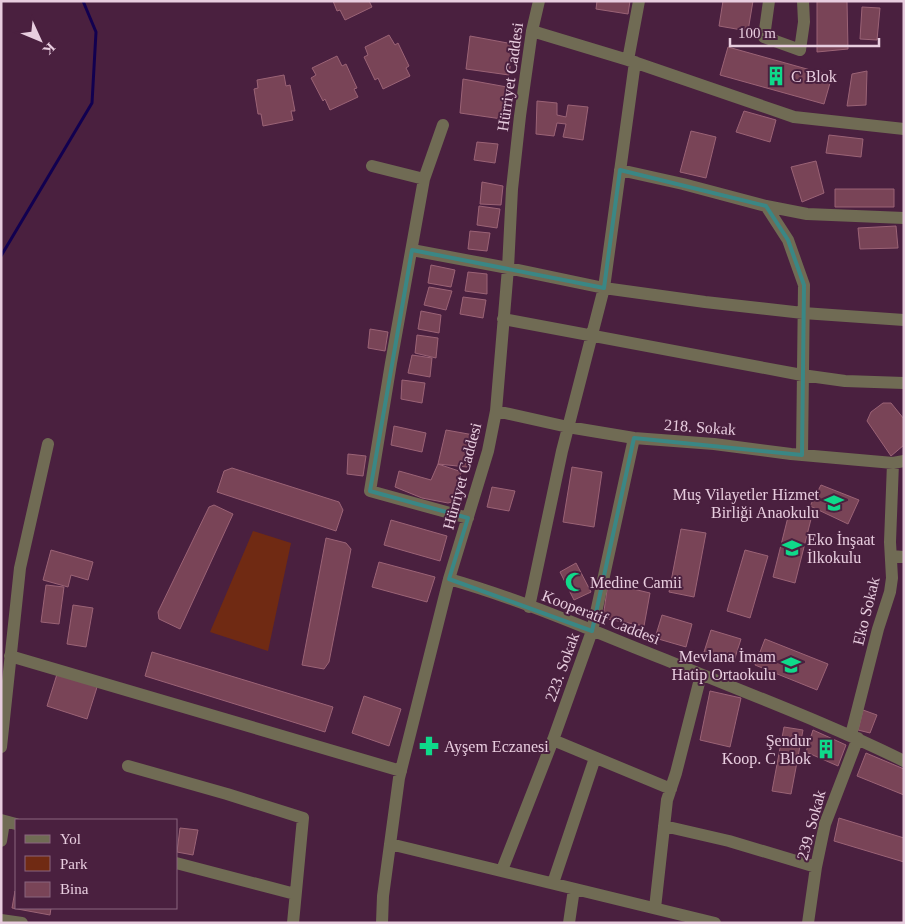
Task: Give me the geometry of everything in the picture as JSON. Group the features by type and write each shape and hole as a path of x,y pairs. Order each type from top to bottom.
{"street":[{"name":"Hürriyet Caddesi","path":"382,923 390,844 401,772 449,579 488,451 496,411 515,162 532,31 539,1"},
{"path":"529,607 568,427 604,288 620,170 639,1"},
{"path":"769,1 764,37 800,50 804,22 803,1"},
{"path":"532,31 631,61 794,116 904,129"},
{"path":"443,125 424,179 370,491 468,518"},
{"path":"372,166 424,179"},
{"path":"620,170 766,206 807,214 904,218"},
{"path":"766,206 794,252 804,285 802,455"},
{"path":"412,250 604,288 803,313 904,320"},
{"path":"503,319 845,381 904,383"},
{"name":"218. Sokak","path":"496,411 568,427 634,438 714,444 802,455 898,462"},
{"name":"223. Sokak","path":"502,870 554,740 592,631 634,438"},
{"path":"1,747 20,568 48,444"},
{"name":"Eko Sokak","path":"854,737 878,629 890,592 897,556 898,462"},
{"name":"Kooperatif Caddesi","path":"449,579 488,590 592,631 854,737 904,761"},
{"path":"10,656 401,772"},
{"path":"655,908 664,826 671,789 701,675"},
{"name":"239. Sokak","path":"808,923 816,867 825,824 854,737"},
{"path":"554,740 671,789"},
{"path":"553,883 595,758"},
{"path":"128,766 303,818 293,923"},
{"path":"1,841 7,822"},
{"path":"664,826 729,841 816,867"},
{"path":"390,844 715,923"},
{"path":"178,864 296,894"},
{"path":"569,923 574,889"},
{"path":"1,920 22,923"}],"highlighted area":[{"path":"620,170 766,206 788,240 804,285 802,455 634,438 592,631 449,579 468,518 370,491 412,250 604,288"}],"green space":[{"path":"253,531 291,543 268,651 210,632"}],"building":[{"path":"333,1 369,1 372,7 345,20 340,10 337,11"},
{"path":"597,1 630,1 628,14 596,9"},
{"path":"723,1 753,1 748,31 719,26"},
{"path":"817,1 847,1 848,49 817,52"},
{"path":"862,7 880,8 877,40 860,39"},
{"path":"389,35 395,45 398,43 409,66 406,68 410,76 383,89 378,78 375,80 364,57 368,55 365,47"},
{"path":"470,36 513,44 509,75 466,69"},
{"name":"C Blok","path":"728,47 832,76 824,104 720,75"},
{"path":"337,56 342,66 346,64 357,88 354,89 358,97 330,110 311,78 316,75 312,68"},
{"path":"867,71 866,105 847,106 852,74"},
{"path":"284,75 286,86 290,85 295,111 291,111 293,120 263,126 261,114 258,114 254,89 258,88 257,80"},
{"path":"463,79 507,87 502,119 460,113"},
{"path":"537,101 557,103 557,115 566,117 568,105 588,107 583,140 563,137 566,124 557,123 554,136 536,134"},
{"path":"744,111 776,120 770,142 736,132"},
{"path":"691,131 716,137 706,178 680,172"},
{"path":"829,135 863,139 861,157 826,153"},
{"path":"477,142 498,144 495,163 474,160"},
{"path":"816,161 824,193 802,202 791,167"},
{"path":"482,182 503,186 501,205 480,204"},
{"path":"835,189 894,189 894,207 835,207"},
{"path":"479,206 500,209 497,228 477,225"},
{"path":"896,226 898,248 860,249 858,228"},
{"path":"470,231 490,233 487,251 468,249"},
{"path":"431,265 455,270 451,287 428,283"},
{"path":"468,272 487,274 487,294 465,291"},
{"path":"429,287 452,291 446,310 424,305"},
{"path":"463,297 486,300 483,318 460,314"},
{"path":"421,311 441,315 439,333 418,329"},
{"path":"370,329 388,332 385,351 368,348"},
{"path":"417,335 438,338 436,358 415,353"},
{"path":"412,355 432,358 430,377 408,373"},
{"path":"402,380 425,383 422,403 401,399"},
{"path":"883,403 891,403 904,419 904,445 891,456 867,421 871,412"},
{"path":"394,426 426,433 422,452 391,445"},
{"path":"446,430 474,435 467,467 438,464"},
{"path":"348,454 366,456 363,476 347,474"},
{"path":"438,464 462,472 458,479 461,482 452,502 448,503 422,498 395,487 399,471 431,480"},
{"path":"572,467 602,472 594,527 563,522"},
{"path":"232,468 339,502 343,510 336,531 217,492 224,471"},
{"name":"Muş Vilayetler Hizmet Birliği Anaokulu","path":"821,485 859,500 848,524 810,506"},
{"path":"492,487 515,491 509,511 487,507"},
{"path":"214,505 233,514 180,629 159,619 158,612 209,507"},
{"name":"Eko İnşaat İlkokulu","path":"789,513 811,519 795,583 773,577"},
{"path":"391,520 447,536 440,561 384,545"},
{"path":"681,529 706,533 694,597 669,592"},
{"path":"326,538 346,543 351,549 329,662 324,669 302,665"},
{"path":"51,550 93,562 88,580 71,575 68,587 43,580"},
{"path":"745,550 768,556 750,618 727,611"},
{"path":"379,562 435,577 427,602 372,587"},
{"name":"Medine Camii","path":"576,563 591,592 574,600 560,572"},
{"path":"608,583 650,593 644,626 603,618"},
{"path":"46,585 64,587 59,624 41,622"},
{"path":"73,605 93,608 86,647 67,644"},
{"path":"662,615 692,624 686,647 655,638"},
{"path":"711,630 741,639 734,661 704,652"},
{"name":"Mevlana İmam Hatip Ortaokulu","path":"765,639 828,664 817,690 755,665"},
{"path":"152,652 333,707 325,732 145,676"},
{"path":"58,671 98,684 87,719 47,706"},
{"path":"710,691 741,698 730,747 700,740"},
{"path":"364,696 401,709 389,746 352,733"},
{"path":"863,710 877,715 870,733 858,730"},
{"path":"784,727 803,730 791,794 772,791"},
{"name":"Şendur Koop. C Blok","path":"813,730 846,745 838,766 806,752"},
{"path":"866,753 904,769 904,795 857,776"},
{"path":"839,818 904,838 904,862 834,841"},
{"path":"180,828 198,830 193,855 178,852"},
{"path":"15,891 15,909 12,908"},
{"path":"17,909 51,909 50,915"}],"waterway":[{"path":"1,256 92,103 96,32 83,1"}],"place":[{"name":"C Blok","path":"776,76"},
{"name":"Muş Vilayetler Hizmet Birliği Anaokulu","path":"834,503"},
{"name":"Eko İnşaat İlkokulu","path":"792,548"},
{"name":"Medine Camii","path":"575,582"},
{"name":"Mevlana İmam Hatip Ortaokulu","path":"791,665"},
{"name":"Ayşem Eczanesi","path":"429,746"},
{"name":"Şendur Koop. C Blok","path":"826,749"}]}
